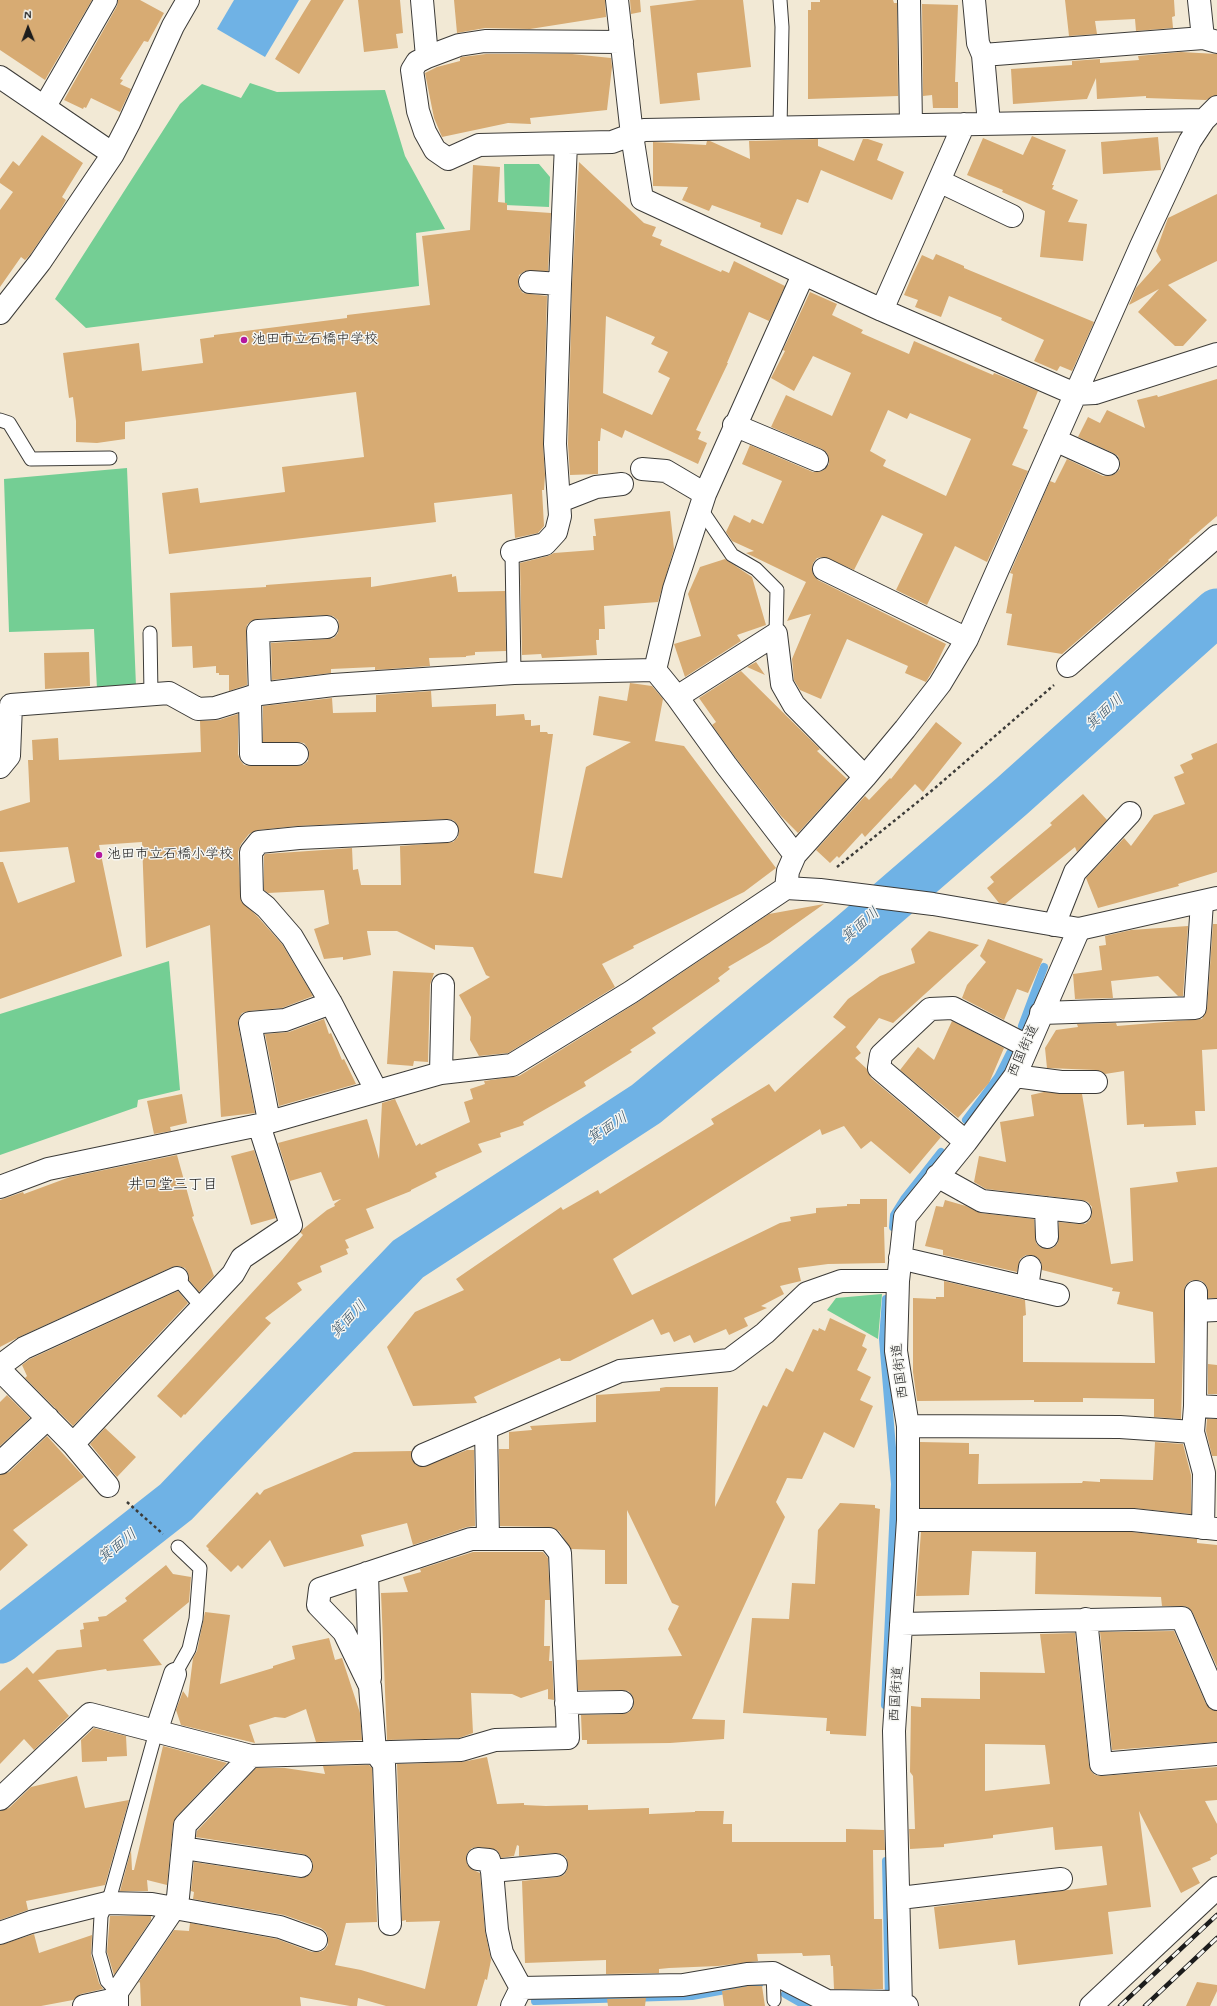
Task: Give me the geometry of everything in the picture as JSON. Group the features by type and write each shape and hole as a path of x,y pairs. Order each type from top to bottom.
{"street":[{"path":"45,106 106,0"},
{"path":"0,314 40,262 113,154 129,123 173,26 188,0"},
{"path":"422,0 427,57"},
{"path":"617,0 632,135 642,199 803,275 1075,394 1095,393 1217,354"},
{"path":"909,0 911,125"},
{"path":"974,0 978,43 983,55 989,124"},
{"path":"983,55 1210,40 1199,0"},
{"path":"622,42 485,41 460,45 427,57 417,62 412,70 418,111 425,132 435,150 448,159 479,145 612,142 644,130 989,124 1211,114"},
{"path":"0,77 45,106 113,154"},
{"path":"786,888 788,871 796,855 865,777 940,684 966,639 1075,394 1184,155 1211,114"},
{"path":"882,310 964,124"},
{"path":"512,552 545,544 556,532 560,516 555,444 566,144"},
{"path":"939,181 1012,216"},
{"path":"655,670 674,589 703,501 734,426 803,275"},
{"path":"530,282 560,284"},
{"path":"734,426 818,460"},
{"path":"1055,440 1108,464"},
{"path":"642,470 666,471 703,501"},
{"path":"560,501 596,487 622,484"},
{"path":"1068,666 1217,536"},
{"path":"824,569 966,639"},
{"path":"297,754 251,754 258,631 327,627"},
{"path":"678,697 776,634 782,684 794,705 865,777"},
{"path":"0,766 9,756 11,705 169,693 198,709 215,708 255,695 333,685 514,673 655,670"},
{"path":"655,670 678,697 726,765 796,855"},
{"path":"1054,925 1075,872 1130,813"},
{"path":"376,1090 331,1003 292,937 266,907 252,896 251,852 259,842 299,838 447,831"},
{"path":"0,1187 48,1169 264,1123 376,1090 441,1073 512,1065 631,992 786,888 933,904 1079,929 1210,900 1194,1008 1041,1013"},
{"name":"西国街道","path":"897,2004 900,1898 894,1731 908,1520 908,1426 896,1352 898,1281 904,1217 966,1142 1015,1076 1041,1013 1079,929"},
{"path":"441,1073 443,985"},
{"path":"73,1444 233,1274 242,1258 291,1225 264,1123 250,1023 284,1020 331,1003"},
{"path":"966,1142 880,1068 881,1055 930,1009 953,1008 1027,1046"},
{"path":"1015,1076 1061,1082 1096,1082"},
{"path":"937,1176 982,1201 1080,1212"},
{"path":"1046,1208 1046,1237"},
{"path":"900,1258 1028,1278 1058,1295"},
{"path":"0,1366 24,1348 177,1278"},
{"path":"423,1455 620,1371 729,1360 765,1334 807,1293 841,1281 898,1281"},
{"path":"908,1520 1133,1520 1210,1528 1204,1473 1193,1432 1203,1304"},
{"path":"0,1370 73,1444 108,1486"},
{"path":"1195,1406 1217,1407"},
{"path":"0,1463 48,1418"},
{"path":"908,1426 1120,1427 1193,1432"},
{"path":"486,1428 488,1539"},
{"path":"0,1799 90,1714 251,1756 461,1750 495,1740 568,1738 560,1553 549,1539 471,1539 320,1589 318,1605 344,1632 370,1686"},
{"path":"367,1573 370,1686 375,1752 384,1764 390,1924"},
{"path":"901,1624 1182,1618 1217,1699"},
{"path":"1086,1619 1101,1764 1217,1754"},
{"path":"156,1732 175,1674"},
{"path":"566,1703 622,1702"},
{"path":"84,2006 117,1999 174,1908 178,1897 185,1825 251,1756"},
{"path":"183,1848 302,1866"},
{"path":"556,1865 485,1865 502,1953 517,1997 683,1985 747,1974 773,1973 826,2001 897,2004"},
{"path":"900,1898 1061,1879"},
{"path":"1091,2006 1217,1888"},
{"path":"0,1933 31,1922 107,1903 152,1904 280,1927 316,1940"}],"lane":[{"path":"780,0 782,27 780,128"},
{"path":"0,420 9,423 31,458 110,458"},
{"path":"622,484 642,470"},
{"path":"703,501 732,555 756,569 777,590 776,634"},
{"path":"512,552 514,673"},
{"path":"150,633 152,694"},
{"path":"177,1278 202,1307"},
{"path":"175,1674 189,1649 196,1619 200,1568 178,1548"},
{"path":"117,1999 106,1981 99,1953 101,1916 111,1893 156,1732"},
{"path":"773,1973 774,2000"}],"path":[{"path":"814,890 1058,682 1068,666"},
{"path":"108,1486 178,1548"}],"green space":[{"path":"250,83 277,92 385,90 405,156 445,229 416,233 419,286 86,328 55,299 180,104 202,84 241,98"},
{"path":"504,164 539,164 550,177 549,207 505,205"},
{"path":"127,468 136,686 97,689 94,629 9,632 4,479"},
{"path":"169,961 180,1090 138,1100 137,1107 0,1155 0,1014"},
{"path":"882,1294 878,1339 827,1310 836,1298"}],"water":[{"path":"234,0 299,0 265,57 217,29"}],"building":[{"path":"0,0 92,0 45,80 0,50"},
{"path":"118,0 140,0 164,13 148,42 144,41 120,79 123,80 120,84 131,89 120,112 91,98 86,108 84,107 83,109 64,100 117,6"},
{"path":"311,0 344,0 299,74 275,59"},
{"path":"358,0 400,0 403,33 396,34 398,48 364,52"},
{"path":"454,0 605,0 606,17 530,29 485,28 457,33"},
{"path":"630,0 640,0 641,12 631,14"},
{"path":"697,0 743,0 751,67 697,73 700,100 660,104 650,6"},
{"path":"820,0 893,0 894,3 897,3 898,96 808,99 808,10 811,10 811,2 820,2"},
{"path":"1065,0 1174,0 1175,16 1172,17 1173,28 1136,31 1135,19 1095,21 1097,34 1069,36"},
{"path":"922,4 958,5 955,82 958,82 958,108 933,108 932,95 923,96"},
{"path":"1181,52 1217,54 1217,95 1206,100 1146,98 1146,96 1097,99 1096,78 1087,99 1013,104 1011,69 1072,65 1072,61 1100,59 1100,63 1139,60 1138,56"},
{"path":"486,54 572,54 611,58 612,67 607,110 530,118 531,124 508,123 442,137 434,118 425,73 437,67 460,61 460,58 462,57"},
{"path":"42,135 83,163 62,197 66,200 59,212 30,255 25,260 21,257 0,287 0,210 13,192 0,183 0,179 13,161 19,166"},
{"path":"1032,136 1066,150 1052,185 1054,185 1052,189 1078,200 1068,222 1087,224 1083,261 1040,257 1045,211 1002,192 1003,190 967,175 983,138 1023,155"},
{"path":"1158,137 1161,170 1103,174 1101,142"},
{"path":"818,139 818,146 854,161 863,139 868,139 883,144 877,160 904,172 892,200 821,170 808,203 797,199 782,235 760,227 761,223 712,205 709,211 682,200 688,187 653,186 653,142 706,145 707,141 710,141 750,159 749,141"},
{"path":"579,162 644,223 656,227 652,236 662,240 660,245 721,272 722,270 729,273 734,261 785,286 769,321 749,312 728,363 696,430 701,432 698,439 707,443 698,464 625,430 622,438 601,428 600,441 598,441 598,474 570,475 568,444 572,284","holes":["606,316 655,337 651,344 668,352 658,372 670,378 652,415 603,393"]},
{"path":"473,165 500,167 498,202 507,203 507,210 551,213 548,271 525,271 519,275 518,282 519,288 523,293 547,296 543,444 545,475 544,490 542,490 544,526 538,533 515,538 512,494 434,503 436,522 169,554 162,493 198,488 200,503 285,492 282,467 364,457 356,392 125,422 125,439 97,443 76,442 76,421 73,397 69,398 63,353 139,343 142,371 203,363 200,339 214,337 214,335 347,318 347,315 430,305 422,236 470,230"},
{"path":"1217,194 1217,261 1168,285 1207,320 1183,346 1175,346 1138,312 1159,289 1129,305 1136,288 1161,260 1156,251 1168,218"},
{"path":"936,254 964,266 964,268 1094,322 1072,371 1060,366 1057,371 1034,361 1044,340 1001,320 1002,318 949,296 941,317 915,307 918,300 904,295 922,255 933,260"},
{"path":"810,292 837,304 832,315 863,330 861,333 909,354 914,341 993,375 994,373 1038,391 1023,428 1028,430 1012,465 1028,471 987,562 955,546 927,605 896,590 923,534 882,515 854,570 824,557 817,558 813,563 812,570 814,576 818,580 946,644 926,682 905,673 908,666 847,639 821,699 800,690 794,680 792,659 811,614 787,621 806,582 746,553 754,551 732,541 726,532 734,515 750,523 752,519 763,524 782,481 742,464 750,445 813,472 824,470 829,464 827,453 822,449 771,427 786,395 832,416 851,373 813,356 794,391 771,378 785,351 783,350","holes":["888,410 907,419 910,413 971,439 946,496 883,466 886,460 870,451"]},
{"path":"1217,379 1217,516 1189,540 1190,541 1168,560 1169,561 1062,654 1007,645 1012,614 1006,613 1013,574 1010,573 1050,481 1055,483 1067,459 1103,476 1115,474 1120,469 1118,456 1078,437 1088,417 1100,423 1107,410 1145,428 1137,400 1157,395 1158,397"},
{"path":"670,511 674,549 658,602 604,606 605,629 599,629 599,640 596,640 597,655 542,658 541,654 522,655 520,563 554,553 594,550 593,536 596,536 594,519"},
{"path":"725,559 752,577 766,625 737,635 741,641 685,677 674,644 701,636 688,594 700,567"},
{"path":"452,574 452,577 456,576 458,592 505,591 506,651 475,652 475,655 466,657 429,658 430,666 375,670 375,667 331,669 331,673 272,680 271,643 334,638 338,633 338,620 333,616 327,615 257,619 251,621 247,625 246,631 247,685 229,691 229,675 219,675 219,673 216,673 216,666 193,668 192,646 172,647 170,593 266,587 266,585 371,577 371,587"},
{"path":"89,652 90,686 45,689 44,653"},
{"path":"756,662 765,675 747,667"},
{"path":"741,671 820,749 817,751 847,779 798,833 781,816 736,758 712,725 716,722 699,698"},
{"path":"630,683 652,686 663,699 655,741 684,746 776,868 744,892 633,946 634,948 602,964 615,987 508,1053 479,1056 470,1040 471,1017 459,995 490,977 486,975 473,947 435,945 435,950 397,931 367,931 371,955 343,960 343,957 324,959 314,929 329,924 324,890 268,893 264,890 265,854 352,848 353,870 358,869 361,885 401,885 400,846 453,842 458,837 459,830 457,824 453,820 447,819 298,826 258,830 249,834 241,844 238,852 241,901 257,916 282,944 313,996 282,1008 242,1013 239,1018 238,1025 255,1113 221,1117 210,925 146,948 142,842 99,845 122,956 0,999 0,862 3,862 18,903 75,882 68,847 0,852 0,811 30,802 28,760 33,760 32,740 58,738 59,760 201,752 200,721 219,720 238,714 238,754 244,765 297,766 303,765 308,761 308,748 304,743 297,742 263,742 263,706 332,698 333,713 376,712 376,695 431,691 432,707 496,704 496,716 524,714 525,720 531,720 531,726 540,725 540,732 553,734 534,873 562,878 586,767 631,742 593,735 599,696 627,701"},
{"path":"936,722 962,743 923,792 915,784 865,837 862,833 839,858 837,856 830,863 816,850 865,796 869,800 890,778 891,779"},
{"path":"1217,743 1217,872 1178,884 1179,886 1098,908 1086,878 1124,838 1131,846 1154,815 1185,804 1174,777 1184,773 1180,765 1193,759 1191,754"},
{"path":"1083,794 1107,820 1077,852 1075,847 1005,904 999,903 987,888 994,882 990,877 1052,825 1050,823"},
{"path":"824,904 769,943 728,967 730,969 718,978 720,981 652,1028 656,1033 630,1050 632,1052 584,1082 586,1086 523,1122 524,1125 500,1133 501,1137 478,1144 482,1152 435,1173 437,1177 411,1191 366,1209 374,1228 345,1240 349,1248 346,1249 348,1254 320,1266 322,1272 297,1283 302,1290 265,1318 271,1323 181,1418 157,1396 282,1260 303,1235 300,1232 327,1210 335,1206 334,1204 341,1199 333,1201 321,1172 290,1181 278,1143 367,1119 379,1159 382,1103 395,1099 416,1146 420,1143 421,1145 470,1122 464,1102 473,1099 470,1089 485,1084 484,1081 519,1076 638,1002 769,914"},
{"path":"1213,924 1217,924 1217,1049 1202,1050 1205,1111 1195,1111 1196,1125 1144,1127 1144,1124 1127,1125 1124,1071 1105,1074 1096,1070 1047,1068 1045,1048 1056,1030 1078,1027 1077,1024 1116,1023 1117,1026 1202,1019 1207,1009"},
{"path":"1188,926 1183,996 1178,996 1158,976 1111,981 1113,998 1075,999 1073,974 1102,970 1099,946 1106,945 1105,936 1131,930"},
{"path":"929,931 979,945 893,1023 879,1018 856,1047 861,1053 855,1058 867,1069 871,1078 941,1137 910,1174 871,1141 861,1149 844,1126 822,1135 820,1129 613,1259 632,1295 780,1223 791,1221 790,1217 816,1213 816,1208 860,1204 860,1199 887,1199 887,1227 884,1227 885,1263 828,1264 798,1268 801,1281 780,1286 784,1294 761,1306 767,1308 744,1318 748,1326 729,1335 726,1329 694,1343 690,1335 674,1342 669,1332 661,1335 653,1319 570,1361 561,1361 560,1358 474,1397 477,1403 413,1406 387,1347 415,1312 464,1290 456,1279 561,1207 563,1210 598,1190 600,1194 714,1124 711,1119 769,1084 775,1092 846,1027 833,1017 848,999 880,976 915,963 911,949"},
{"path":"988,939 1043,959 1028,993 1017,989 1004,1020 962,998 967,985 986,962 980,956"},
{"path":"393,971 434,973 430,985 428,1062 414,1061 413,1066 387,1064"},
{"path":"324,1019 329,1034 331,1033 342,1060 344,1059 356,1084 279,1106 265,1034 289,1032"},
{"path":"952,1021 1004,1048 989,1083 958,1118 900,1070 918,1047 934,1060"},
{"path":"1044,1092 1082,1094 1111,1264 1133,1261 1130,1188 1178,1182 1176,1172 1217,1167 1217,1298 1208,1298 1207,1286 1202,1281 1190,1281 1185,1286 1181,1419 1154,1417 1154,1399 1083,1398 1083,1402 1034,1402 1034,1400 917,1401 913,1372 913,1298 936,1299 936,1297 944,1297 944,1281 1025,1300 1026,1315 1023,1316 1023,1362 1155,1363 1153,1312 1117,1304 1120,1292 1112,1291 1113,1288 1042,1270 1041,1262 1037,1257 1032,1255 1026,1255 1020,1259 1017,1272 943,1255 943,1250 925,1246 936,1206 943,1207 945,1200 966,1206 980,1213 1034,1219 1036,1243 1041,1248 1047,1249 1053,1248 1058,1243 1059,1222 1085,1224 1090,1220 1092,1207 1088,1202 1082,1200 986,1189 974,1182 979,1156 1006,1162 1000,1122 1034,1116 1031,1095"},
{"path":"182,1094 187,1123 170,1127 171,1131 154,1134 147,1101"},
{"path":"254,1150 276,1218 251,1225 231,1156"},
{"path":"177,1155 194,1216 192,1217 214,1276 199,1292 189,1280 188,1273 185,1268 179,1266 172,1267 0,1347 0,1200 23,1192 24,1194 70,1177"},
{"path":"178,1291 188,1303 73,1426 25,1378 27,1376 22,1365 30,1359"},
{"path":"830,1318 866,1335 862,1346 867,1349 857,1370 871,1377 860,1400 873,1406 854,1448 824,1432 802,1479 787,1478 776,1502 785,1517 692,1719 725,1720 724,1739 670,1743 587,1744 587,1740 582,1740 581,1715 623,1714 629,1712 633,1708 634,1701 632,1695 628,1691 578,1690 577,1660 682,1656 668,1629 679,1606 672,1603 627,1510 627,1584 605,1584 605,1550 571,1549 559,1531 549,1527 500,1526 499,1449 509,1449 509,1432 532,1430 530,1426 596,1422 596,1395 660,1391 660,1388 666,1387 718,1387 715,1507 763,1405 767,1407 786,1368 793,1372 813,1329 818,1331 819,1328 825,1331"},
{"path":"1208,1364 1217,1365 1217,1394 1208,1394"},
{"path":"7,1395 30,1418 0,1446 0,1402"},
{"path":"1207,1419 1217,1419 1217,1456 1212,1456 1206,1431"},
{"path":"105,1428 136,1457 117,1477 90,1444"},
{"path":"47,1436 84,1477 13,1530 28,1545 0,1571 0,1475 9,1472"},
{"path":"920,1442 969,1443 969,1454 979,1454 978,1484 1082,1483 1083,1481 1100,1482 1100,1479 1153,1480 1155,1442 1183,1444 1191,1475 1191,1514 1133,1508 920,1508"},
{"path":"467,1450 474,1450 475,1526 467,1527 413,1545 407,1523 361,1535 364,1546 284,1567 270,1540 242,1569 238,1565 231,1572 208,1550 209,1549 206,1546 257,1492 260,1495 264,1490 354,1452 412,1451 412,1460 416,1465 422,1467"},
{"path":"840,1503 875,1505 875,1508 880,1509 866,1736 830,1734 830,1731 826,1731 827,1718 743,1713 752,1618 789,1619 792,1583 815,1584 818,1530"},
{"path":"921,1532 1132,1532 1197,1539 1197,1543 1217,1545 1217,1667 1193,1613 1188,1607 1162,1606 1161,1597 1035,1594 1036,1552 972,1551 969,1595 916,1596"},
{"path":"473,1552 543,1552 548,1558 550,1600 545,1600 544,1646 550,1646 549,1661 552,1661 554,1700 548,1699 548,1689 521,1698 512,1694 471,1693 473,1733 459,1738 387,1740 381,1593 408,1592 403,1577 421,1572 420,1569"},
{"path":"166,1565 173,1574 191,1577 189,1602 143,1640 162,1665 107,1671 106,1669 38,1680 69,1716 34,1750 24,1739 0,1764 0,1691 27,1667 33,1674 57,1650 82,1647 80,1630 84,1629 83,1623 99,1621 98,1617 106,1616 127,1601 125,1598"},
{"path":"205,1612 230,1615 220,1684 273,1668 273,1666 295,1659 292,1646 329,1638 335,1660 342,1658 360,1713 362,1740 316,1742 306,1709 285,1718 275,1717 249,1725 255,1743 181,1725 176,1710 183,1691 188,1698 193,1658 197,1651"},
{"path":"1174,1631 1206,1704 1210,1709 1217,1711 1217,1742 1112,1750 1100,1632"},
{"path":"1075,1633 1089,1765 1091,1771 1095,1775 1102,1776 1217,1767 1217,1800 1205,1801 1217,1824 1217,1854 1210,1858 1211,1860 1192,1868 1200,1883 1181,1893 1139,1811 1151,1907 1108,1912 1113,1954 1018,1965 1015,1940 939,1949 934,1907 1107,1885 1102,1846 1055,1850 1053,1827 993,1835 993,1838 944,1844 944,1847 910,1849 909,1829 915,1829 913,1776 910,1772 911,1706 921,1707 921,1698 980,1699 980,1672 1045,1673 1040,1634","holes":["985,1744 1045,1745 1050,1784 985,1791"]},
{"path":"94,1728 126,1736 127,1756 107,1757 107,1761 82,1762 81,1740"},
{"path":"163,1746 227,1763 176,1817 173,1824 167,1885 147,1880 148,1891 120,1891 131,1850 132,1870 134,1870"},
{"path":"487,1757 497,1804 524,1803 524,1805 546,1806 588,1805 588,1810 649,1808 649,1814 724,1811 723,1824 732,1824 732,1842 846,1842 846,1829 884,1830 885,1850 873,1850 874,1919 882,1919 883,1989 834,1989 833,1966 831,1966 830,1955 803,1956 802,1953 757,1954 758,1961 718,1966 659,1969 659,1973 606,1974 606,1960 525,1963 522,1881 564,1875 568,1864 566,1857 555,1853 519,1856 519,1846 517,1845 514,1856 501,1858 497,1850 479,1847 472,1848 466,1857 467,1864 471,1869 480,1873 485,1931 491,1960 487,1980 485,1979 477,2006 386,2006 358,1998 357,2006 350,2006 300,1997 301,2006 141,2006 140,1982 138,1983 174,1930 189,1931 190,1923 277,1939 312,1952 324,1950 328,1945 328,1937 326,1932 321,1928 284,1915 193,1899 194,1892 191,1891 194,1862 299,1878 306,1877 311,1873 313,1867 312,1861 308,1856 303,1854 196,1837 197,1831 256,1768 285,1768 325,1774 323,1766 369,1765 372,1768 377,1922 346,1923 335,1965 361,1970 425,1989 440,1921 402,1921 397,1764 462,1762"},
{"path":"77,1776 85,1808 129,1800 105,1885 26,1901 28,1910 0,1920 0,1811 9,1808 31,1787"},
{"path":"110,1916 151,1916 151,1920 114,1975 107,1952"},
{"path":"34,1934 39,1953 92,1935 91,1955 99,1983 103,1989 81,1994 73,2000 41,2006 0,2006 0,1945"},
{"path":"1197,1982 1217,1985 1217,1991 1210,2006 1186,2006"},
{"path":"748,1986 762,1986 765,2006 724,2006 722,1991"},
{"path":"646,1998 645,2006 608,2006 607,1999"}],"waterway":[{"name":"箕面川","path":"0,1640 176,1502 408,1259 646,1104 843,942 1012,796 1217,612"},
{"path":"1022,1026 1044,967"},
{"path":"966,1120 998,1077 1010,1053"},
{"path":"893,1227 894,1215 904,1199 941,1152"},
{"path":"885,1705 895,1484 883,1339 886,1299"},
{"path":"886,1861 889,2001"},
{"path":"535,2001 692,1996 759,1984"},
{"path":"785,1994 806,2006"}],"railway":[{"path":"1120,2006 1217,1915"},
{"path":"1145,2006 1217,1938"}],"place":[{"name":"池田市立石橋中学校","path":"244,340"},
{"name":"池田市立石橋小学校","path":"99,855"}],"district":[{"name":"井口堂三丁目","path":"173,1186"}]}
